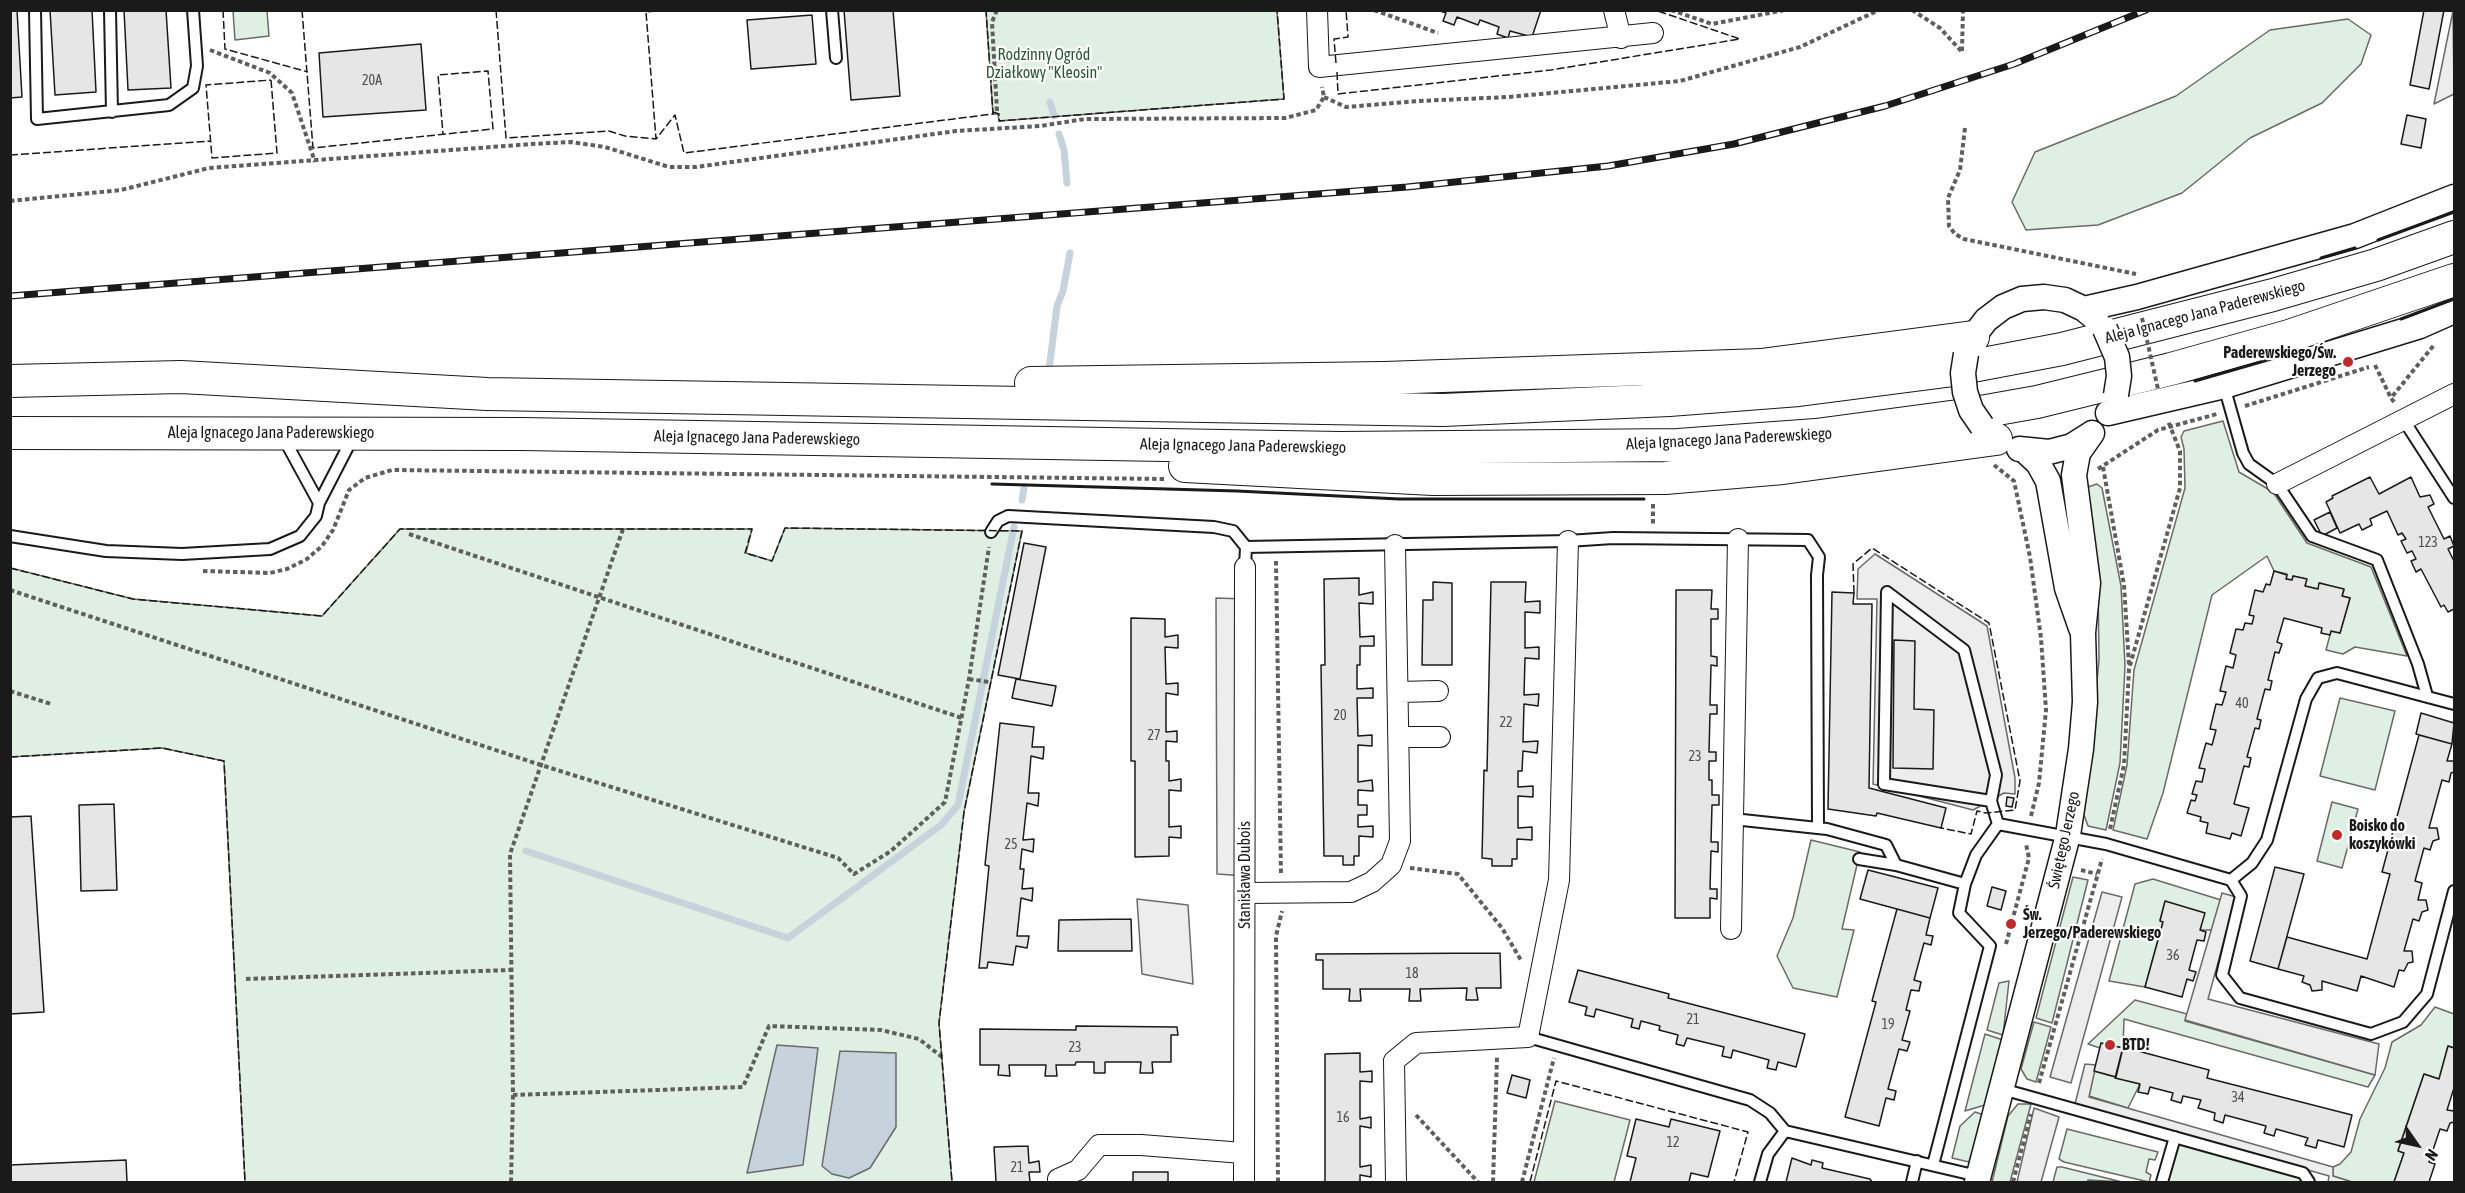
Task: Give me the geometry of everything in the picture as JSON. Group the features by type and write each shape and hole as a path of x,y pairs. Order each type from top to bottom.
{"main road":[{"name":"Aleja Ignacego Jana Paderewskiego","path":"10,381 181,377 487,394 1443,410 1669,400 1799,390 1946,371 2062,349 2273,296 2376,265 2454,237"},
{"name":"Aleja Ignacego Jana Paderewskiego","path":"10,433 533,434 1449,448 1678,445 1816,435 1958,416 2048,399 2289,336 2454,280"},
{"path":"897,402 995,383 1384,378 1761,365 1969,345"},
{"path":"946,441 1019,460 1444,479 1665,478 1783,468 1988,442"}],"street":[{"path":"1317,10 1319,67 1653,33"},
{"path":"1614,10 1621,38"},
{"path":"2084,309 2138,297 2355,236 2454,197"},
{"path":"2044,297 2065,300 2084,309 2105,329 2117,357 2119,376 2112,404 2092,433 2072,446 2049,452 2025,451 1988,442 1971,410 1965,392 1963,373 1969,345 1994,313 2022,299 2044,297"},
{"path":"2112,404 2224,386 2420,326 2454,312"},
{"path":"2277,484 2454,394"},
{"name":"Świętego Jerzego","path":"1978,1179 2068,835 2081,748 2085,702 2083,633 2088,583 2074,475 2078,453 2092,433"},
{"name":"Świętego Jerzego","path":"2025,451 2038,463 2048,481 2067,588 2083,633"},
{"path":"1731,929 1738,539"},
{"path":"1396,1182 1394,1061 1416,1043 1528,1037 1559,880 1568,542"},
{"path":"1246,893 1351,892 1372,882 1391,866 1400,841 1395,545"},
{"name":"Stanisława Dubois","path":"1244,1182 1245,567"},
{"path":"1399,692 1438,691"},
{"path":"1400,736 1440,737"},
{"path":"1058,1179 1078,1170 1099,1145 1141,1145 1243,1153"}],"lane":[{"path":"35,10 37,119 169,105 193,88 197,66 194,10"},
{"path":"110,10 112,112"},
{"path":"832,10 836,58"},
{"path":"2224,386 2243,453 2249,464 2277,484 2312,536 2377,560 2418,664 2427,696"},
{"path":"2403,419 2454,498"},
{"path":"280,433 319,503"},
{"path":"10,536 106,551 182,554 270,549 300,536 316,516 319,503 355,434"},
{"path":"991,532 998,521 1008,516 1214,527 1233,531 1246,547 1245,567"},
{"path":"1246,547 1653,539 1808,540 1819,557 1818,828"},
{"path":"1991,801 1884,784 1887,592 1964,650 1995,775 1991,801 1998,824"},
{"path":"2231,880 2252,863 2267,840 2306,699 2318,678 2337,673 2454,704"},
{"path":"1733,819 1818,828 1886,845 1896,865"},
{"path":"1998,824 2068,835 2106,844 2231,880 2241,896 2222,975 2241,998 2371,1034 2403,1022 2427,994 2454,891"},
{"path":"1932,1165 1990,946 1959,913 1965,884 1976,855 1998,824"},
{"path":"1859,859 1896,865 1965,884"},
{"path":"1528,1037 1750,1100 1770,1113 1785,1131 1917,1161 1978,1179"},
{"path":"2002,1089 2303,1173 2309,1182"},
{"path":"1760,1182 1768,1154 1785,1131"},
{"path":"2162,1182 2175,1137"},
{"path":"1912,1182 1917,1161"}],"path":[{"path":"997,10 992,22 997,111"},
{"path":"1374,10 1448,36"},
{"path":"1671,10 1712,24 1785,10"},
{"path":"1324,97 1346,108 1419,101 1508,97 1680,81 1800,47 1879,10"},
{"path":"1912,10 1940,28 1962,52 1963,10"},
{"path":"196,45 270,73 292,93 315,162"},
{"path":"10,201 121,190 209,168 571,142 605,147 669,167 696,167 956,131 1040,126 1085,119 1285,118 1316,110 1324,97 1319,67"},
{"path":"1965,128 1960,170 1948,198 1950,226 1955,234 1964,239 2146,276"},
{"path":"2142,318 2158,389"},
{"path":"2391,398 2439,339"},
{"path":"2375,365 2403,419"},
{"path":"2129,669 2180,488 2180,451 2170,427"},
{"path":"1988,442 2003,470 2014,481"},
{"path":"2013,1182 2106,844 2124,765 2129,669 2124,585 2103,467"},
{"path":"193,570 270,573 287,569 307,559 322,546 333,531 349,490 365,478 392,470 1169,479"},
{"path":"1653,492 1653,539"},
{"path":"511,1182 513,1095 510,854 623,529"},
{"path":"10,590 541,765 838,858 854,874 891,851 945,802 969,679 991,532"},
{"path":"409,534 962,718"},
{"path":"1276,545 1279,861 1285,900 1276,936 1278,1182"},
{"path":"969,679 989,682"},
{"path":"10,691 51,704"},
{"path":"1391,866 1458,874 1502,928 1537,988"},
{"path":"2073,868 2097,874"},
{"path":"246,979 511,970"},
{"path":"513,1095 743,1087 769,1026 881,1030 919,1039 942,1057"},
{"path":"1493,1182 1497,1039"},
{"path":"1522,1182 1557,1046"},
{"path":"1395,1093 1478,1182"}],"green space":[{"path":"233,11 267,11 269,36 235,40"},
{"name":"Rodzinny Ogród Działkowy \"Kleosin\"","path":"986,11 1277,11 1284,99 999,121 998,114 993,114"},
{"path":"2348,19 2371,35 2361,64 2322,103 2250,138 2182,193 2098,225 2026,230 2012,202 2035,152 2176,96 2270,30"},
{"path":"2223,421 2239,472 2273,492 2307,543 2371,567 2407,656 2355,647 2343,654 2326,650 2331,631 2340,633 2350,598 2342,596 2344,590 2320,583 2318,589 2305,586 2306,579 2293,576 2292,580 2286,579 2287,574 2274,571 2267,556 2212,595 2163,793 2147,839 2113,830 2127,765 2134,670 2185,488 2184,449 2181,437 2184,431"},
{"path":"2097,484 2102,488 2121,586 2125,666 2120,763 2106,830 2088,826 2084,815 2099,660 2098,584 2085,488"},
{"path":"785,528 1022,531 964,812 939,1023 952,1182 245,1182 224,761 162,748 11,757 11,568 133,599 322,616 400,529 752,529 746,553 772,561"},
{"path":"2340,698 2395,711 2375,790 2320,776"},
{"name":"Boisko do koszykówki","path":"2332,802 2358,809 2342,868 2317,861"},
{"path":"1811,840 1860,852 1842,929 1854,930 1837,997 1793,988 1777,956 1793,918"},
{"path":"2073,877 2088,880 2052,1023 2036,1018"},
{"path":"2153,879 2221,900 2212,930 2200,930 2204,913 2165,902 2160,920 2163,922 2145,987 2109,981 2135,884"},
{"path":"2009,981 2003,1035 1987,1030 1999,983"},
{"path":"2135,1000 2187,1014 2185,1021 2375,1075 2368,1087 2124,1019 2123,1048 2102,1043 2100,1048 2088,1044"},
{"path":"2435,1007 2454,1014 2454,1048 2448,1046 2439,1079 2424,1074 2398,1150 2404,1153 2394,1182 2352,1182 2333,1176 2333,1167 2340,1164 2351,1152 2360,1119 2385,1068 2392,1042 2421,1025"},
{"path":"2034,1022 2051,1027 2036,1082 2027,1079 2021,1069"},
{"path":"1985,1034 2003,1040 1985,1105 1965,1111"},
{"path":"2094,1071 2140,1084 2128,1108 2089,1096"},
{"path":"1555,1101 1630,1120 1614,1182 1534,1182"},
{"path":"2018,1104 2031,1104 2010,1182 1992,1182 2008,1116"},
{"path":"1975,1112 1984,1115 1969,1162 1952,1158 1960,1126"},
{"path":"2067,1129 2158,1152 2155,1160 2149,1159 2146,1172 2151,1175 2149,1182 2059,1159"},
{"path":"2175,1137 2303,1173 2309,1182 2162,1182"},
{"path":"2057,1167 2122,1182 2088,1180 2087,1182 2053,1182"}],"shaded area":[{"path":"2453,11 2454,94 2434,104"},
{"path":"1875,554 1987,626 2015,778 2015,794 2004,793 1973,810 1873,784 1877,599 1857,599 1858,569"},
{"path":"1216,598 1245,599 1246,876 1217,874"},
{"path":"2102,892 2122,897 2071,1083 2050,1077"},
{"path":"2222,893 2236,897 2208,999 2379,1044 2375,1075 2185,1020"},
{"path":"1137,899 1188,905 1193,984 1142,974"},
{"path":"777,1045 818,1048 803,1165 747,1173"},
{"path":"840,1051 896,1053 896,1127 870,1168 849,1178 832,1174 822,1166"},
{"path":"2085,1064 2096,1065 2089,1097 2333,1167 2333,1176 2352,1182 2328,1182 2329,1176 2075,1104"},
{"path":"2034,1108 2059,1117 2041,1182 2017,1182"}],"building":[{"path":"10,10 17,10 22,97 10,98"},
{"path":"50,10 92,10 96,92 55,95"},
{"path":"124,10 166,10 171,88 128,90"},
{"path":"844,10 893,10 900,96 851,100"},
{"path":"1437,10 1541,10 1532,37 1510,31 1508,38 1497,34 1499,27 1480,20 1478,25 1457,17 1454,25 1443,21 1446,13"},
{"path":"2424,10 2444,10 2429,89 2410,85"},
{"path":"812,15 816,64 751,69 747,20"},
{"path":"421,44 426,110 323,117 319,53"},
{"path":"2407,115 2426,119 2421,148 2401,144"},
{"path":"2370,477 2379,494 2411,477 2420,497 2430,495 2434,504 2428,507 2444,539 2450,536 2454,546 2448,549 2454,561 2454,609 2448,612 2444,605 2441,607 2421,569 2416,572 2411,561 2416,559 2412,551 2407,553 2401,541 2406,539 2402,533 2398,535 2387,511 2370,519 2372,525 2362,530 2359,524 2340,533 2326,502 2333,498 2332,496"},
{"path":"2330,512 2337,528 2322,536 2314,520"},
{"path":"1024,543 1046,547 1020,679 998,675"},
{"path":"2274,571 2287,575 2286,579 2292,580 2293,576 2307,579 2305,586 2318,589 2319,583 2344,589 2342,596 2350,598 2340,633 2331,631 2330,635 2321,633 2322,628 2284,618 2277,642 2282,644 2279,653 2275,652 2268,680 2272,681 2270,690 2265,689 2257,719 2261,720 2259,729 2255,728 2247,757 2251,758 2249,767 2244,766 2234,804 2249,808 2241,836 2232,833 2230,839 2206,833 2208,823 2200,821 2201,817 2187,813 2191,800 2195,801 2197,795 2192,794 2196,781 2202,782 2205,769 2199,768 2206,743 2212,745 2216,730 2210,729 2216,704 2222,705 2226,692 2220,691 2226,666 2233,668 2236,655 2230,653 2236,629 2243,630 2245,623 2252,624 2254,616 2249,615 2255,590 2263,592 2266,584 2270,585"},
{"path":"1359,578 1359,595 1373,592 1373,604 1359,603 1360,637 1374,636 1374,646 1360,646 1360,665 1357,665 1357,689 1373,688 1373,698 1357,698 1358,736 1372,735 1372,746 1358,745 1358,782 1372,780 1373,791 1358,790 1358,805 1367,805 1367,815 1358,815 1358,827 1373,826 1373,837 1359,836 1359,856 1354,856 1354,865 1343,865 1343,856 1324,856 1321,665 1325,665 1324,579"},
{"path":"1433,582 1452,583 1452,665 1422,665 1423,600 1433,600"},
{"path":"1491,582 1526,582 1525,602 1540,601 1540,613 1525,612 1525,648 1539,647 1539,659 1525,658 1524,695 1539,694 1538,706 1524,704 1523,742 1538,741 1537,753 1523,751 1522,771 1518,771 1518,787 1533,786 1533,797 1518,796 1518,828 1532,827 1532,840 1517,839 1517,859 1512,859 1512,866 1492,866 1492,859 1482,858 1484,770 1487,771"},
{"path":"1676,590 1712,590 1711,609 1718,609 1718,619 1711,619 1711,656 1717,657 1717,666 1711,665 1710,705 1717,705 1717,714 1710,714 1709,752 1716,752 1716,761 1709,761 1709,780 1712,780 1712,795 1719,795 1719,805 1712,805 1711,842 1718,842 1718,852 1711,851 1710,889 1717,889 1717,899 1710,898 1710,918 1675,918"},
{"path":"1832,592 1854,593 1853,604 1872,604 1869,788 1946,808 1941,828 1877,813 1876,816 1828,809"},
{"path":"1131,618 1165,619 1165,637 1178,635 1178,648 1165,647 1166,684 1178,683 1178,695 1166,693 1166,732 1177,731 1177,742 1166,741 1166,761 1169,761 1169,781 1181,779 1181,791 1169,790 1169,827 1181,826 1181,838 1169,837 1169,856 1135,857 1135,761 1131,761"},
{"path":"1894,640 1915,641 1914,709 1934,710 1933,769 1893,768"},
{"path":"1016,679 1056,686 1052,706 1012,698"},
{"path":"2421,713 2454,723 2452,744 2416,734"},
{"path":"1000,723 1034,727 1032,747 1044,747 1043,759 1031,756 1028,793 1039,793 1038,806 1027,803 1023,840 1034,839 1033,852 1022,849 1020,869 1024,869 1022,889 1033,888 1032,901 1021,898 1017,936 1029,936 1027,948 1016,946 1013,965 988,962 987,968 979,968 989,866 985,865"},
{"path":"2419,735 2452,744 2447,761 2454,761 2454,772 2451,773 2449,782 2442,780 2429,828 2437,828 2439,839 2433,841 2430,850 2424,848 2415,881 2422,883 2418,900 2426,900 2428,910 2422,912 2419,921 2413,919 2404,951 2412,951 2413,962 2408,963 2404,971 2399,970 2394,987 2361,976 2357,991 2322,981 2322,990 2312,991 2310,985 2302,982 2304,976 2278,969 2287,937 2367,959 2390,874 2382,872"},
{"path":"2007,797 2014,798 2012,807 2006,806"},
{"path":"114,804 117,890 81,891 79,805"},
{"path":"31,816 44,1012 10,1014 10,817"},
{"path":"2275,867 2304,874 2278,969 2250,961"},
{"path":"1868,870 1938,888 1930,918 1860,899"},
{"path":"1992,887 2006,891 2001,910 1987,906"},
{"path":"2165,901 2205,913 2200,930 2206,932 2204,941 2197,940 2189,970 2196,972 2193,981 2187,979 2182,997 2145,987 2163,922 2160,921"},
{"path":"1897,909 1930,918 1926,935 1933,936 1931,945 1924,943 1914,980 1921,982 1919,991 1911,990 1906,1010 1910,1011 1902,1040 1910,1042 1907,1051 1899,1049 1888,1089 1896,1091 1894,1100 1886,1098 1879,1126 1845,1117 1876,1002 1872,1001"},
{"path":"1131,919 1132,951 1058,951 1059,920"},
{"path":"1500,953 1501,988 1476,988 1478,1000 1466,1000 1467,988 1420,989 1421,1001 1409,1001 1410,989 1360,989 1361,1001 1349,1001 1350,989 1323,989 1323,960 1316,960 1316,954"},
{"path":"1578,970 1669,994 1668,998 1805,1034 1796,1067 1778,1062 1776,1070 1767,1068 1769,1060 1733,1050 1731,1058 1722,1056 1724,1047 1687,1038 1684,1046 1676,1044 1678,1035 1659,1030 1660,1026 1641,1021 1639,1029 1631,1027 1633,1019 1596,1009 1594,1017 1585,1015 1587,1007 1569,1002"},
{"path":"1076,1026 1177,1027 1178,1035 1171,1035 1171,1062 1152,1062 1153,1073 1140,1073 1141,1062 1105,1062 1105,1073 1094,1073 1094,1062 1056,1065 1057,1076 1045,1076 1046,1065 1009,1065 1010,1076 998,1075 999,1065 980,1065 980,1029 1076,1030"},
{"path":"2101,1043 2123,1048 2116,1077 2094,1071"},
{"path":"2448,1046 2454,1048 2454,1088 2447,1110 2454,1111 2454,1122 2450,1123 2447,1131 2440,1129 2429,1162 2435,1164 2429,1182 2394,1182 2404,1153 2398,1151 2424,1074 2439,1079"},
{"path":"2123,1047 2209,1070 2207,1078 2352,1115 2344,1147 2318,1140 2316,1148 2305,1145 2308,1138 2276,1129 2274,1136 2264,1133 2266,1126 2225,1115 2223,1123 2214,1120 2215,1113 2198,1108 2201,1100 2183,1096 2181,1103 2171,1100 2173,1093 2150,1087 2148,1094 2138,1092 2140,1084 2115,1078"},
{"path":"1360,1053 1360,1072 1372,1071 1372,1082 1360,1081 1360,1119 1371,1117 1371,1128 1360,1126 1360,1167 1371,1165 1371,1177 1360,1175 1360,1182 1325,1182 1325,1054"},
{"path":"1512,1075 1530,1080 1526,1098 1507,1093"},
{"path":"1636,1119 1669,1127 1671,1119 1720,1131 1708,1177 1691,1173 1689,1182 1630,1182 1636,1158 1627,1156"},
{"path":"1028,1146 1029,1163 1039,1161 1040,1172 1029,1172 1030,1182 996,1182 994,1147"},
{"path":"1792,1158 1811,1165 1812,1160 1823,1163 1822,1168 1870,1179 1872,1182 1786,1182"},
{"path":"126,1160 127,1182 10,1182 10,1165"},
{"path":"1133,1172 1168,1172 1168,1182 1133,1182"}],"waterway":[{"path":"1050,102 1054,116"},
{"path":"1059,134 1064,150 1067,183"},
{"path":"1049,370 1057,306 1063,291 1070,253"},
{"path":"1022,500 1024,488"},
{"path":"526,851 788,938 941,825 958,805 1014,527"}],"railway":[{"path":"10,296 1407,187 1608,166 1734,144 1885,106 2014,64 2146,10"}],"fence":[{"path":"223,10 225,49 308,72"},
{"path":"302,10 313,148 493,129 488,71 438,75 443,134"},
{"path":"496,10 506,138 609,131 625,136 656,139"},
{"path":"667,10 646,12 656,139 675,115 684,153 993,114 986,10"},
{"path":"993,112 999,114 999,121 1284,99 1277,10"},
{"path":"1332,10 1344,10"},
{"path":"1336,63 1334,39 1348,37 1346,10"},
{"path":"1337,72 1338,94 1551,70 1740,39 1655,10"},
{"path":"271,80 277,153 212,158 206,85 271,80"},
{"path":"10,155 211,141"},
{"path":"10,568 133,599 322,616 400,529 752,529 745,553 772,561 785,528 1022,531 964,812 939,1023 952,1182"},
{"path":"1854,593 1853,564 1872,548 1989,623 2020,781 2015,810 1986,813 1977,811 1971,834 1941,828"},
{"path":"10,757 162,748 224,761 245,1182"},
{"path":"1530,1182 1556,1081 1748,1132 1734,1182"}],"wall":[{"path":"2378,240 2454,212"},
{"path":"2321,258 2355,248"},
{"path":"2401,319 2454,299"},
{"path":"2195,381 2278,357"},
{"path":"992,484 1237,491 1399,499 1644,499"}],"place":[{"name":"Paderewskiego/Św. Jerzego","path":"2348,362"},
{"name":"Boisko do koszykówki","path":"2337,835"},
{"name":"Św. Jerzego/Paderewskiego","path":"2011,924"},
{"name":"BTD!","path":"2110,1045"}]}
